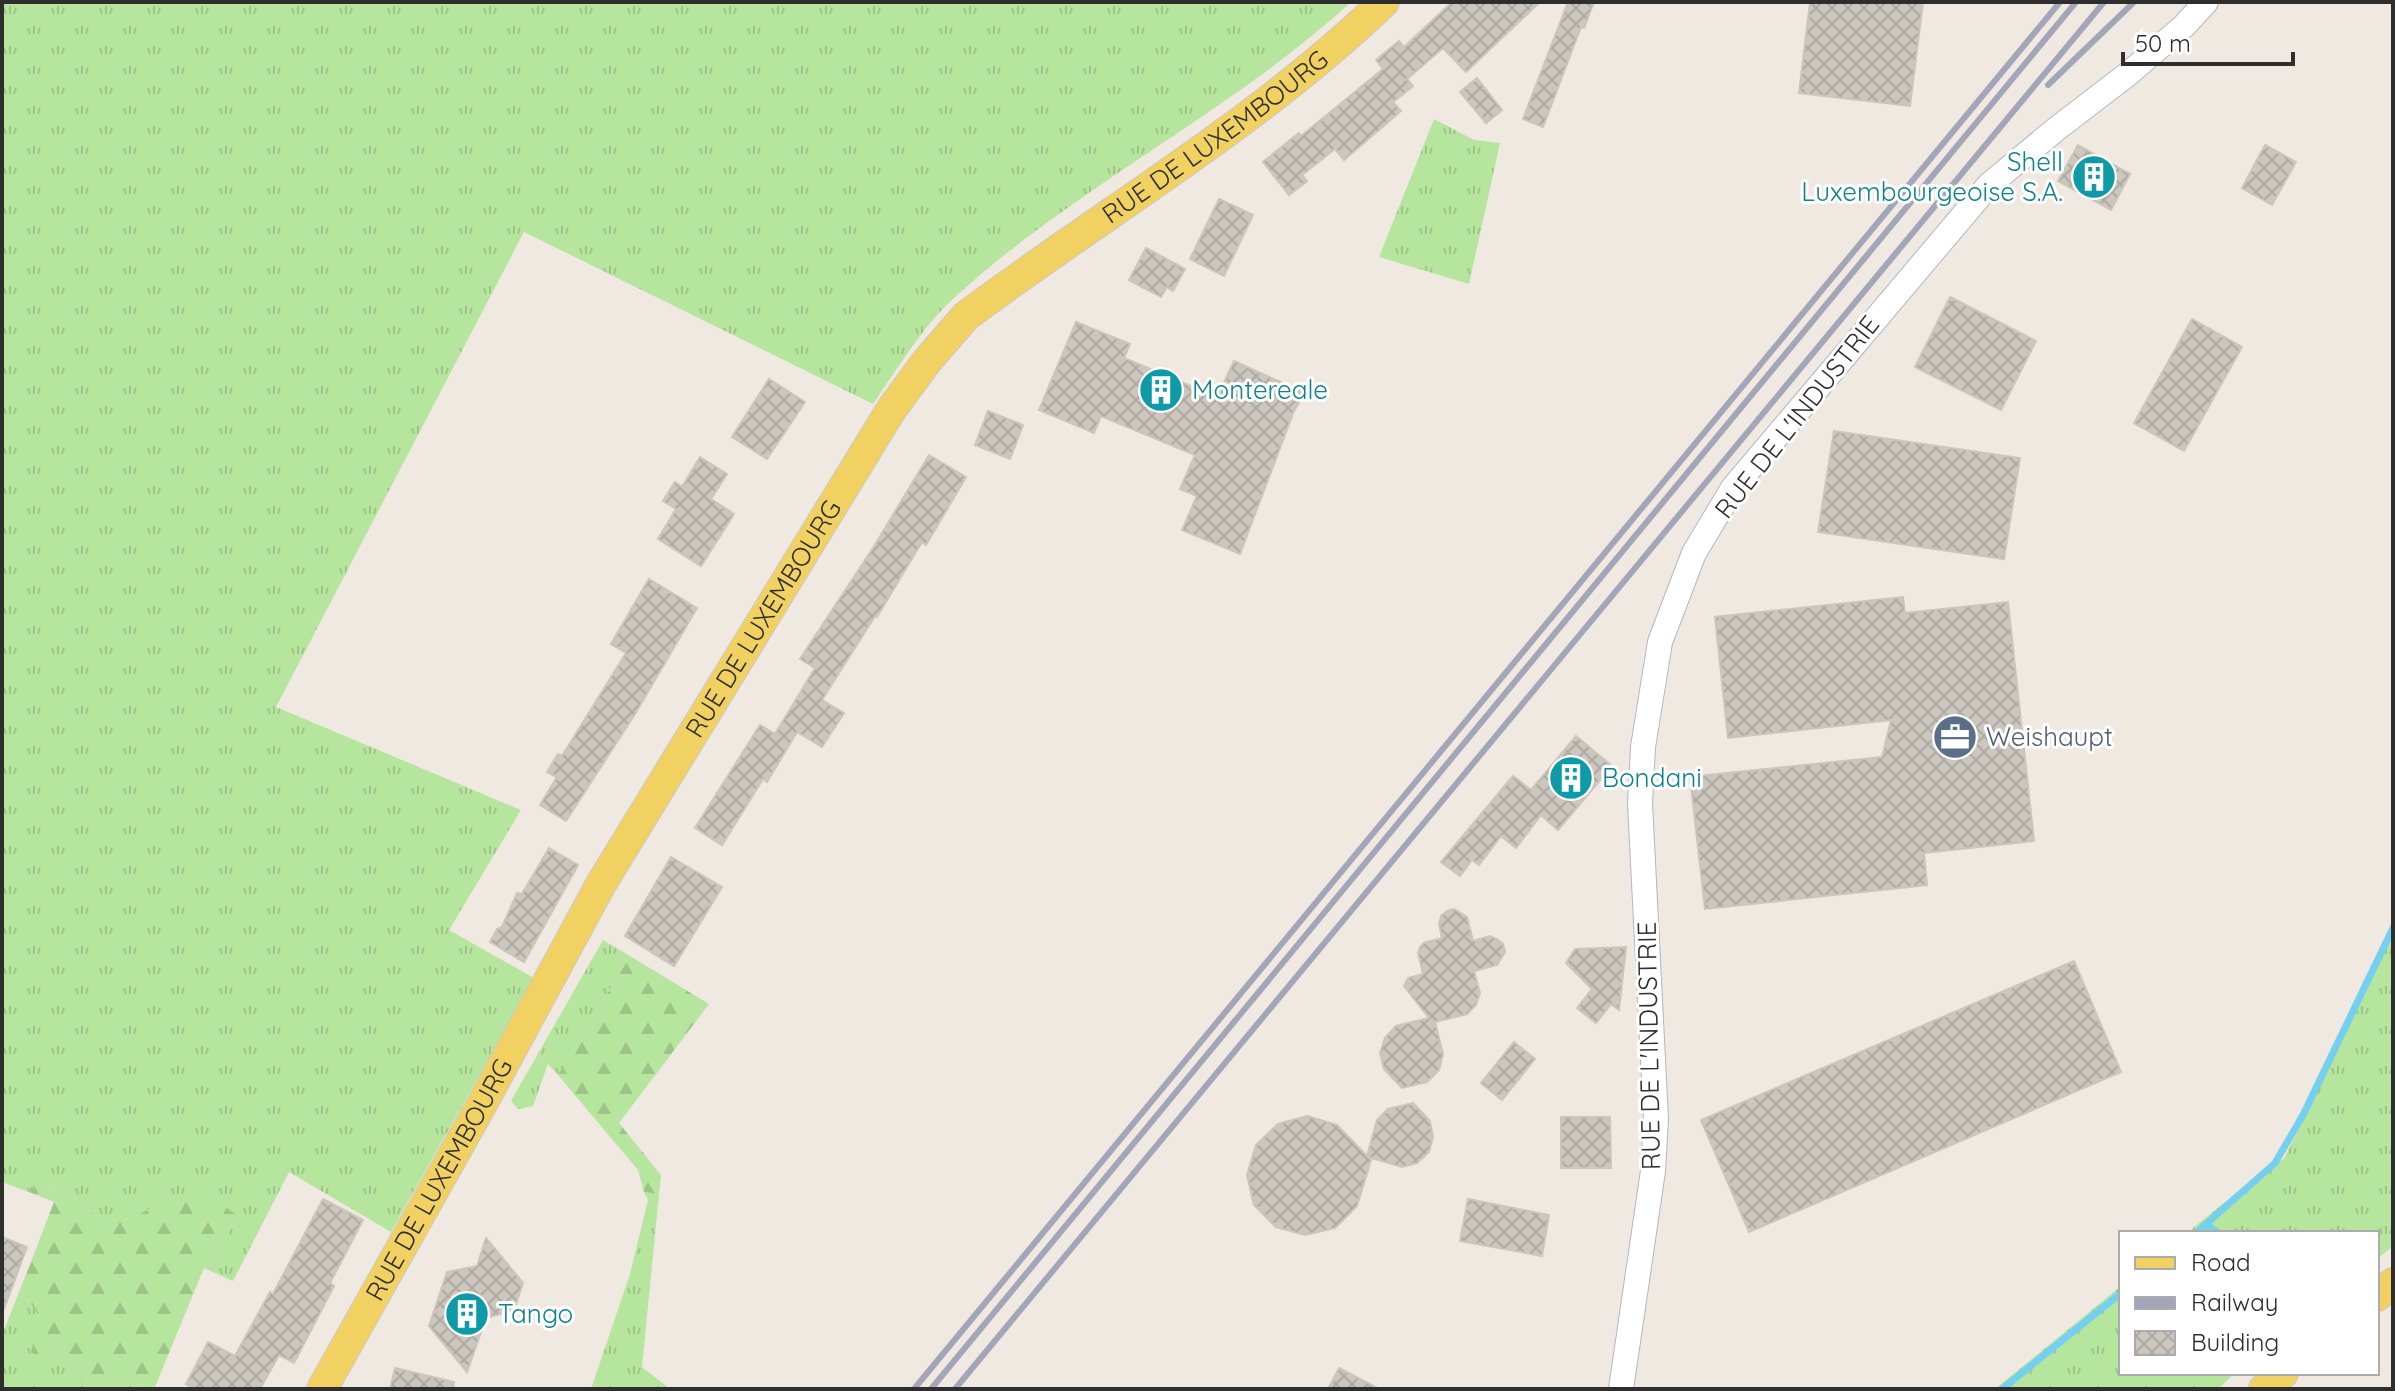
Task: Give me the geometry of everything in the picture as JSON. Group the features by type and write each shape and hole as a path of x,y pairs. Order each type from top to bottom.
{"main road":[{"name":"RUE DE LUXEMBOURG","path":"322,1389 601,884 891,410 927,361 966,316 1280,93 1384,2"},
{"path":"2264,1389 2281,1375"}],"street":[{"name":"RUE DE L'INDUSTRIE","path":"1621,1389 1653,1171 1656,1119 1640,803 1643,747 1660,642 1694,553 1733,488 1989,185 2128,74 2184,26 2206,2"}],"green space":[{"path":"2,2 1351,2 1255,80 1101,184 1002,257 932,321 873,404 524,232 276,707 521,810 449,930 534,978 391,1232 289,1172 233,1281 204,1268 239,1217 168,1198 133,1218 109,1220 92,1213 68,1192 31,1187 29,1192 2,1182"},
{"path":"1434,119 1474,140 1500,143 1469,284 1379,257"},
{"path":"2393,934 2393,1246 2379,1257 2379,1231 2189,1231 2270,1165 2284,1159"},
{"path":"603,940 630,956 558,1075 548,1064 533,1106 518,1109 511,1101"},
{"path":"630,956 709,1004 619,1123 661,1175 659,1194 644,1192 638,1170 558,1075"},
{"path":"31,1187 68,1192 92,1213 109,1220 133,1218 168,1198 210,1195 239,1217 204,1268 155,1387 83,1376 50,1348 40,1356 31,1352 39,1316 27,1298 27,1272 54,1202 29,1192"},
{"path":"644,1192 659,1194 642,1367 670,1389 591,1389 630,1274 648,1200"},
{"path":"27,1272 27,1298 39,1316 50,1348 83,1376 155,1387 2,1389 2,1335"},
{"path":"2119,1288 2119,1375 2233,1375 2218,1389 1995,1389"}],"building":[{"path":"1452,2 1540,2 1466,72 1443,48 1407,79 1413,86 1393,102 1401,111 1344,160 1335,149 1302,175 1307,181 1289,195 1263,162 1299,133 1301,136 1383,69 1376,60 1399,41 1404,47"},
{"path":"1568,2 1594,2 1584,28 1581,27 1543,127 1523,119"},
{"path":"1810,2 1923,2 1910,106 1799,93"},
{"path":"1477,78 1502,110 1486,123 1460,92"},
{"name":"Shell Luxembourgeoise S.A.","path":"2078,145 2130,174 2111,210 2058,181"},
{"path":"2265,145 2296,162 2272,205 2242,188"},
{"path":"1219,199 1253,215 1224,276 1190,259"},
{"path":"1146,248 1185,269 1173,291 1167,287 1161,297 1129,280"},
{"path":"1950,297 2036,341 2001,410 1915,367"},
{"path":"2192,319 2242,347 2184,451 2134,423"},
{"path":"1076,322 1130,344 1124,358 1217,397 1234,361 1305,393 1294,411 1240,554 1182,530 1197,496 1180,489 1195,455 1101,416 1094,433 1039,410"},
{"path":"769,379 805,402 767,459 732,437"},
{"path":"988,411 1023,425 1010,459 975,445"},
{"path":"1834,431 2020,458 2004,559 1818,532"},
{"path":"929,455 966,477 926,545 922,542 822,700 844,713 822,747 797,732 767,782 763,779 722,845 695,828 760,725 775,734 815,668 800,659"},
{"path":"700,457 727,474 711,499 734,514 701,566 658,539 676,509 663,501 675,482 682,487"},
{"path":"649,579 697,608 635,714 566,821 540,805 557,777 547,772 558,754 562,756 626,653 611,644"},
{"path":"1903,597 1905,613 2008,602 2034,841 1924,853 1927,885 1705,909 1690,777 1882,757 1891,720 1728,738 1715,617"},
{"path":"1576,736 1612,766 1558,830 1541,815 1516,848 1501,836 1479,865 1472,860 1460,876 1441,862 1513,776 1531,790"},
{"path":"549,848 578,865 524,962 490,942 497,929 502,927 517,893 522,894"},
{"path":"671,857 722,887 674,966 625,936"},
{"path":"1454,909 1467,917 1473,941 1490,936 1503,944 1505,952 1497,965 1474,971 1480,993 1476,1005 1467,1014 1435,1022 1443,1054 1439,1070 1427,1082 1402,1088 1384,1069 1380,1053 1385,1038 1396,1026 1429,1018 1404,986 1408,978 1423,974 1418,953 1420,947 1442,938 1441,916"},
{"path":"1626,947 1619,1010 1611,1004 1596,1023 1577,1008 1592,989 1566,963 1575,949"},
{"path":"2074,961 2121,1072 1749,1232 1701,1120"},
{"path":"1514,1042 1535,1059 1502,1100 1481,1083"},
{"path":"1413,1103 1430,1121 1433,1137 1429,1152 1417,1163 1402,1167 1368,1157 1371,1160 1357,1206 1335,1228 1305,1235 1276,1227 1254,1205 1247,1175 1256,1145 1278,1124 1307,1116 1337,1125 1367,1156 1377,1120 1388,1109"},
{"path":"1561,1117 1610,1117 1611,1168 1561,1168"},
{"path":"323,1199 363,1220 330,1283 334,1286 294,1363 279,1355 260,1389 195,1389 186,1384 208,1342 235,1356 270,1292 273,1294"},
{"path":"1468,1199 1549,1215 1542,1256 1460,1241"},
{"path":"2,1237 27,1247 4,1309 2,1309"},
{"name":"Tango","path":"486,1238 523,1283 514,1310 486,1318 467,1372 429,1326 447,1272 477,1266"},
{"name":"Tango","path":"395,1368 454,1382 453,1389 390,1389"},
{"path":"1339,1368 1379,1389 1328,1389"}],"waterway":[{"path":"2198,1231 2275,1163 2303,1115 2393,928"},
{"path":"2206,1225 2216,1231"},
{"path":"2002,1389 2119,1295"}],"railway":[{"path":"914,1389 2060,2"},
{"path":"931,1389 2076,2"},
{"path":"955,1389 2104,2"},
{"path":"2048,85 2134,2"}],"place":[{"name":"Shell Luxembourgeoise S.A.","path":"2094,177"},
{"name":"Montereale","path":"1161,390"},
{"name":"Weishaupt","path":"1955,737"},
{"name":"Bondani","path":"1571,778"},
{"name":"Tango","path":"467,1314"}]}
